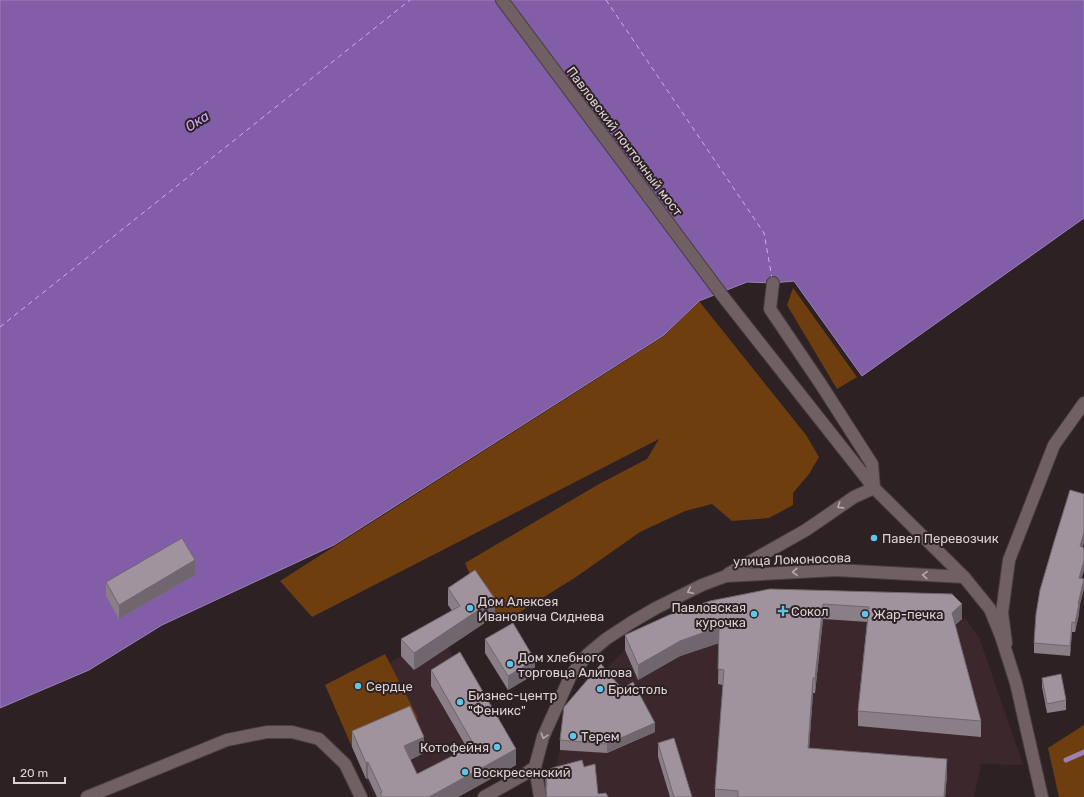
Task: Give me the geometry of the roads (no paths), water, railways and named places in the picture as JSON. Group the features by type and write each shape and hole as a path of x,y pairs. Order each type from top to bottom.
{"street":[{"name":"Павловский понтонный мост","path":"502,0 725,299 874,488 964,577 990,609 1008,656"},
{"path":"726,576 806,530 854,497 874,488 872,464 770,309 773,283"},
{"path":"1042,797 1016,683 1008,656 1002,613 1009,560 1054,445 1084,403"},
{"name":"улица Ломоносова","path":"535,767 543,737 571,675 588,654 606,639 650,611 702,585 726,576 836,570 964,577"},
{"path":"87,797 227,740 267,732 292,732 319,739 345,764 360,797"},
{"path":"484,797 535,767 540,797"}],"water":[{"name":"Ока","path":"0,0 1084,0 1084,218 862,376 794,281 773,283 747,282 699,301 664,335 334,545 162,625 89,670 0,708"}],"waterway":[{"path":"1066,760 1084,752"}],"place":[{"name":"Павел Перевозчик","path":"874,538"},
{"name":"Дом Алексея Ивановича Сиднева","path":"470,608"},
{"name":"Сокол","path":"783,611"},
{"name":"Павловская курочка","path":"754,614"},
{"name":"Жар-печка","path":"865,614"},
{"name":"Дом хлебного торговца Алипова","path":"510,664"},
{"name":"Сердце","path":"358,686"},
{"name":"Бристоль","path":"600,689"},
{"name":"Бизнес-центр \"Феникс\"","path":"460,702"},
{"name":"Терем","path":"573,736"},
{"name":"Котофейня","path":"497,747"},
{"name":"Воскресенский","path":"465,772"}]}
